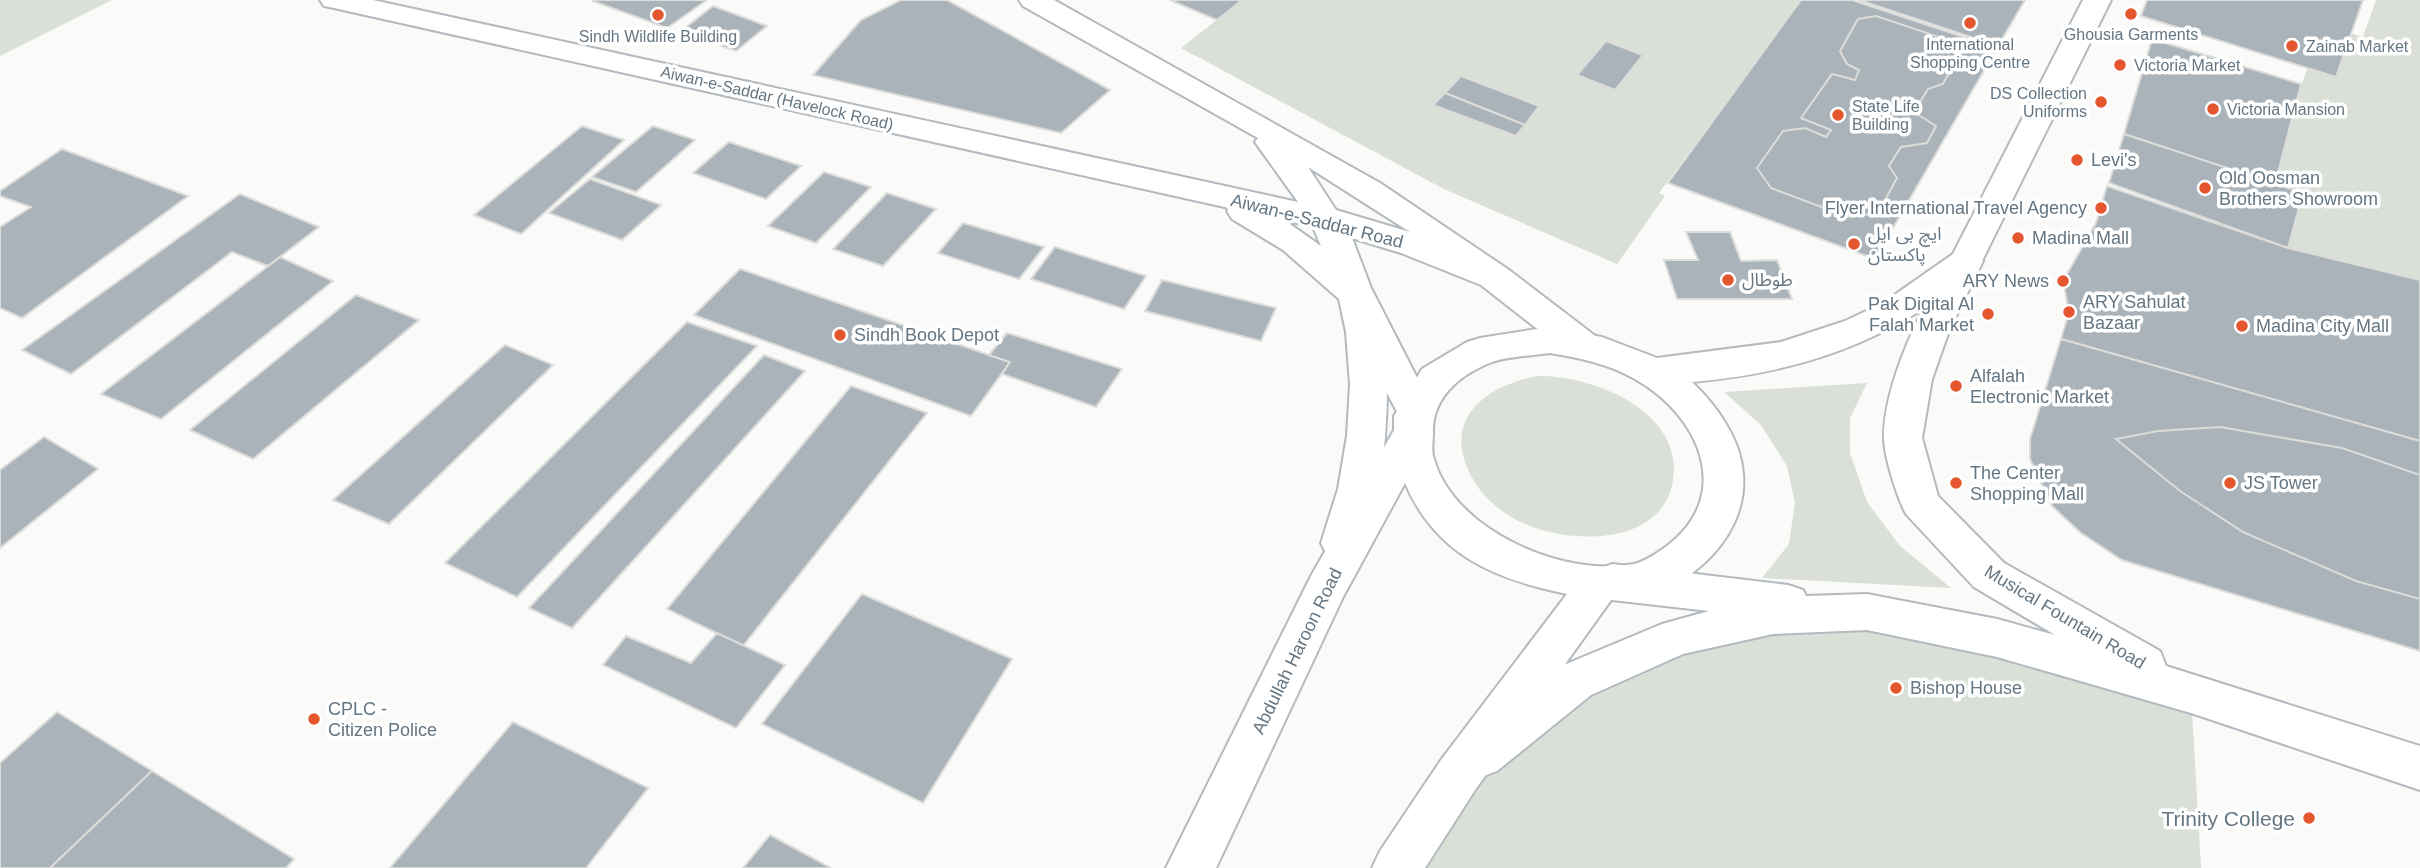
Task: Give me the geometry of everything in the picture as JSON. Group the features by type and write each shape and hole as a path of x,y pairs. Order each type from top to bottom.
{"main road":[{"name":"Aiwan-e-Saddar (Havelock Road)","path":"334,0 1220,197"},
{"path":"1033,0 1392,205 1497,278 1581,344 1618,355 1653,372 1698,411 1713,434 1724,471 1721,509 1709,532 1691,551 1637,581 1601,581 1458,775 1397,868"},
{"name":"Musical Fountain Road","path":"2097,0 1931,331 1913,379 1903,438 1920,503 1989,575 2191,693"},
{"path":"1255,125 1296,169 1328,219 1359,297 1370,361 1370,424 1358,497 1326,589"},
{"name":"Aiwan-e-Saddar Road","path":"1220,197 1328,219 1413,245 1497,278"},
{"name":"Aiwan-e-Saddar Road","path":"1220,197 1295,242 1359,297 1413,424 1413,462 1424,489 1441,514 1465,536 1495,556 1528,570 1565,579 1601,581"},
{"path":"1653,372 1735,365 1783,356 1839,340 1889,318 1933,291 1966,261"},
{"name":"Abdullah Haroon Road","path":"1191,868 1326,589 1413,424 1427,388 1444,370 1466,356 1520,341 1581,344"},
{"name":"Musical Fountain Road","path":"1601,581 1867,611 1997,638 2191,693 2420,768"},
{"name":"Musical Fountain Road","path":"1458,775 1575,681 1677,636 1773,616 1867,611"}],"shaded area":[{"path":"0,0 112,0 0,56"},
{"path":"1242,0 1801,0 1659,193 1665,196 1617,264 1444,189 1181,48"},
{"path":"2376,0 2420,0 2420,280 2288,248 2303,193 2267,181 2323,25 2363,37"},
{"path":"1537,376 1559,377 1607,390 1629,401 1649,416 1664,434 1673,455 1673,480 1666,501 1653,517 1635,528 1615,534 1570,536 1518,521 1497,507 1479,489 1463,455 1461,438 1465,423 1472,411 1494,391 1522,379"},
{"path":"1867,383 1850,418 1850,453 1867,502 1900,546 1951,588 1762,578 1789,544 1795,503 1787,466 1761,425 1724,392"},
{"path":"1867,612 2191,693 2201,868 1397,868 1458,775 1677,637"}],"building":[{"name":"Sindh Wildlife Building","path":"595,0 707,0 667,28 593,1"},
{"path":"901,0 947,0 1110,90 1061,133 813,75 861,20"},
{"path":"1170,0 1242,0 1217,20"},
{"name":"State Life Building","path":"1801,0 1852,0 1997,48 1875,259 1668,183"},
{"name":"International Shopping Centre","path":"1859,0 2025,0 1998,46"},
{"name":"Zainab Market","path":"2147,0 2363,0 2336,77 2141,16"},
{"path":"713,6 767,26 736,51 680,32"},
{"path":"1876,16 1948,40 1959,54 1943,84 1928,89 1914,112 1936,126 1927,143 1901,147 1889,166 1897,178 1878,213 1848,217 1771,188 1757,168 1783,131 1805,128 1826,137 1831,130 1801,118 1832,74 1855,80 1859,70 1847,64 1840,51 1858,19"},
{"name":"Victoria Mansion","path":"2152,39 2301,84 2275,184 2124,134"},
{"path":"1606,41 1643,55 1615,90 1577,75"},
{"path":"1461,76 1539,106 1525,125 1445,93"},
{"path":"1445,93 1525,125 1516,136 1433,105"},
{"path":"582,126 624,140 521,234 474,215"},
{"path":"653,126 695,140 636,192 592,177"},
{"name":"Old Oosman Brothers Showroom","path":"2124,134 2303,193 2288,248 2109,183"},
{"path":"729,142 801,166 766,199 693,173"},
{"path":"62,149 188,196 22,318 0,308 0,227 31,207 0,196 0,191"},
{"path":"824,172 871,187 816,243 768,226"},
{"path":"590,179 661,205 622,240 549,213"},
{"name":"Madina City Mall","path":"2107,186 2288,248 2420,280 2420,441 2061,339 2069,312 2063,281 2096,223"},
{"path":"887,193 936,209 883,266 833,249"},
{"path":"240,194 319,227 268,266 232,252 71,374 22,350"},
{"path":"963,223 1044,247 1019,279 938,253"},
{"name":"طوطال","path":"1686,232 1730,232 1741,261 1777,260 1792,299 1677,299 1664,260 1698,260"},
{"path":"1055,247 1146,276 1124,309 1031,279"},
{"path":"280,257 333,281 161,419 101,394"},
{"name":"Sindh Book Depot","path":"740,269 1010,362 971,416 694,315"},
{"path":"1162,280 1276,308 1261,341 1145,311"},
{"path":"356,295 419,320 253,459 190,430"},
{"path":"687,322 757,346 517,597 445,563"},
{"path":"1007,333 1122,369 1096,407 1002,374 1010,362 989,355"},
{"name":"JS Tower","path":"2061,339 2420,441 2420,651 2122,560 2081,533 2052,506 2030,459 2030,439"},
{"path":"505,345 553,365 389,524 333,500"},
{"path":"764,355 805,371 572,628 529,608"},
{"path":"851,386 927,413 743,646 667,609"},
{"path":"2220,427 2342,448 2420,475 2420,599 2356,581 2243,532 2180,491 2116,439 2158,431"},
{"path":"44,437 98,469 0,548 0,470"},
{"path":"862,594 1012,659 923,803 762,724"},
{"path":"717,633 785,665 736,728 603,665 626,636 691,663"},
{"path":"57,712 152,771 50,868 0,868 0,763"},
{"path":"513,722 648,788 586,868 390,868"},
{"path":"152,771 294,859 286,868 50,868"},
{"path":"770,835 831,868 743,868"}],"place":[{"name":"Ghousia Garments","path":"2131,14"},
{"name":"Sindh Wildlife Building","path":"658,15"},
{"name":"International Shopping Centre","path":"1970,23"},
{"name":"Zainab Market","path":"2292,46"},
{"name":"Victoria Market","path":"2120,65"},
{"name":"DS Collection Uniforms","path":"2101,102"},
{"name":"Victoria Mansion","path":"2213,109"},
{"name":"State Life Building","path":"1838,115"},
{"name":"Levi's","path":"2077,160"},
{"name":"Old Oosman Brothers Showroom","path":"2205,188"},
{"name":"Flyer International Travel Agency","path":"2101,208"},
{"name":"Madina Mall","path":"2018,238"},
{"name":"ایچ بی ایل پاکستان","path":"1854,244"},
{"name":"طوطال","path":"1728,280"},
{"name":"ARY News","path":"2063,281"},
{"name":"ARY Sahulat Bazaar","path":"2069,312"},
{"name":"Pak Digital Al Falah Market","path":"1988,314"},
{"name":"Madina City Mall","path":"2242,326"},
{"name":"Sindh Book Depot","path":"840,335"},
{"name":"Alfalah Electronic Market","path":"1956,386"},
{"name":"The Center Shopping Mall","path":"1956,483"},
{"name":"JS Tower","path":"2230,483"},
{"name":"Bishop House","path":"1896,688"},
{"name":"CPLC - Citizen Police","path":"314,719"},
{"name":"Trinity College","path":"2309,818"}]}
